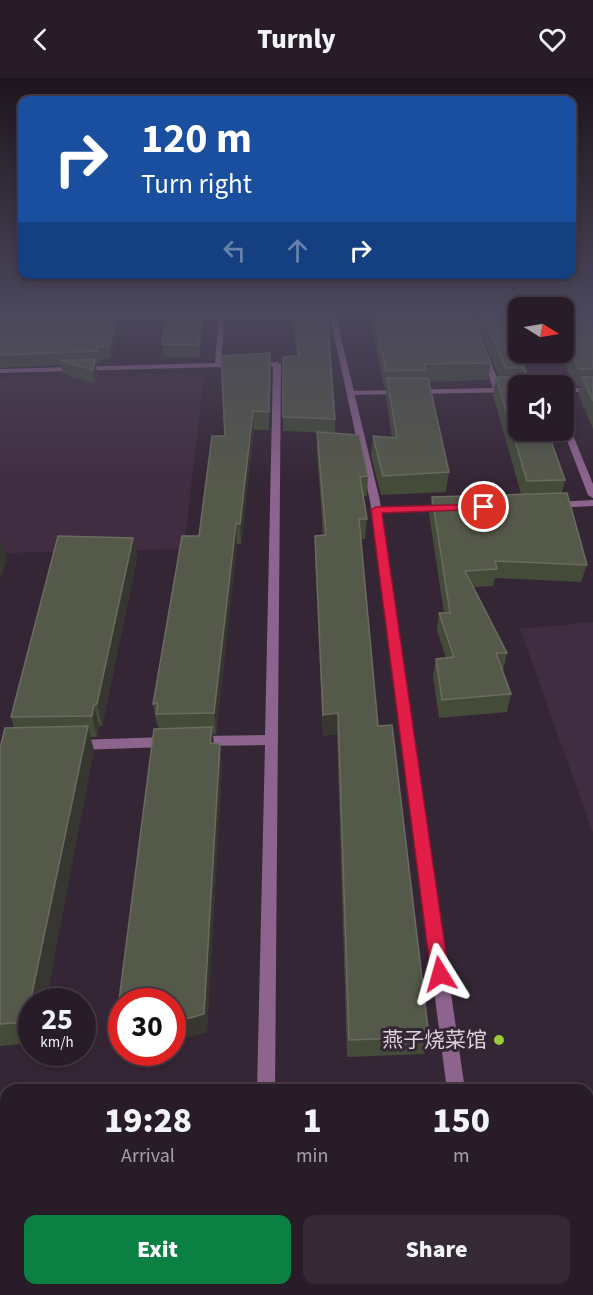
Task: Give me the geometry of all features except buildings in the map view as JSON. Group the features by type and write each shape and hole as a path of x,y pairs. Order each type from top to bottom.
{"street":[{"path":"0,371 85,369"},
{"path":"266,1084 277,369"},
{"path":"345,369 376,510 455,1084"},
{"path":"490,369 498,390"},
{"path":"351,393 508,390"},
{"path":"574,390 593,390"},
{"path":"571,441 593,495"},
{"path":"547,505 593,504"},
{"path":"376,510 456,508"},
{"path":"59,745 271,740"}],"shaded area":[{"path":"204,373 184,549 0,553 0,378"},
{"path":"593,622 593,833 520,629"}],"place":[{"name":"燕子烧菜馆","path":"499,1040"}],"route":[{"path":"440,974 376,510 484,507"}]}
